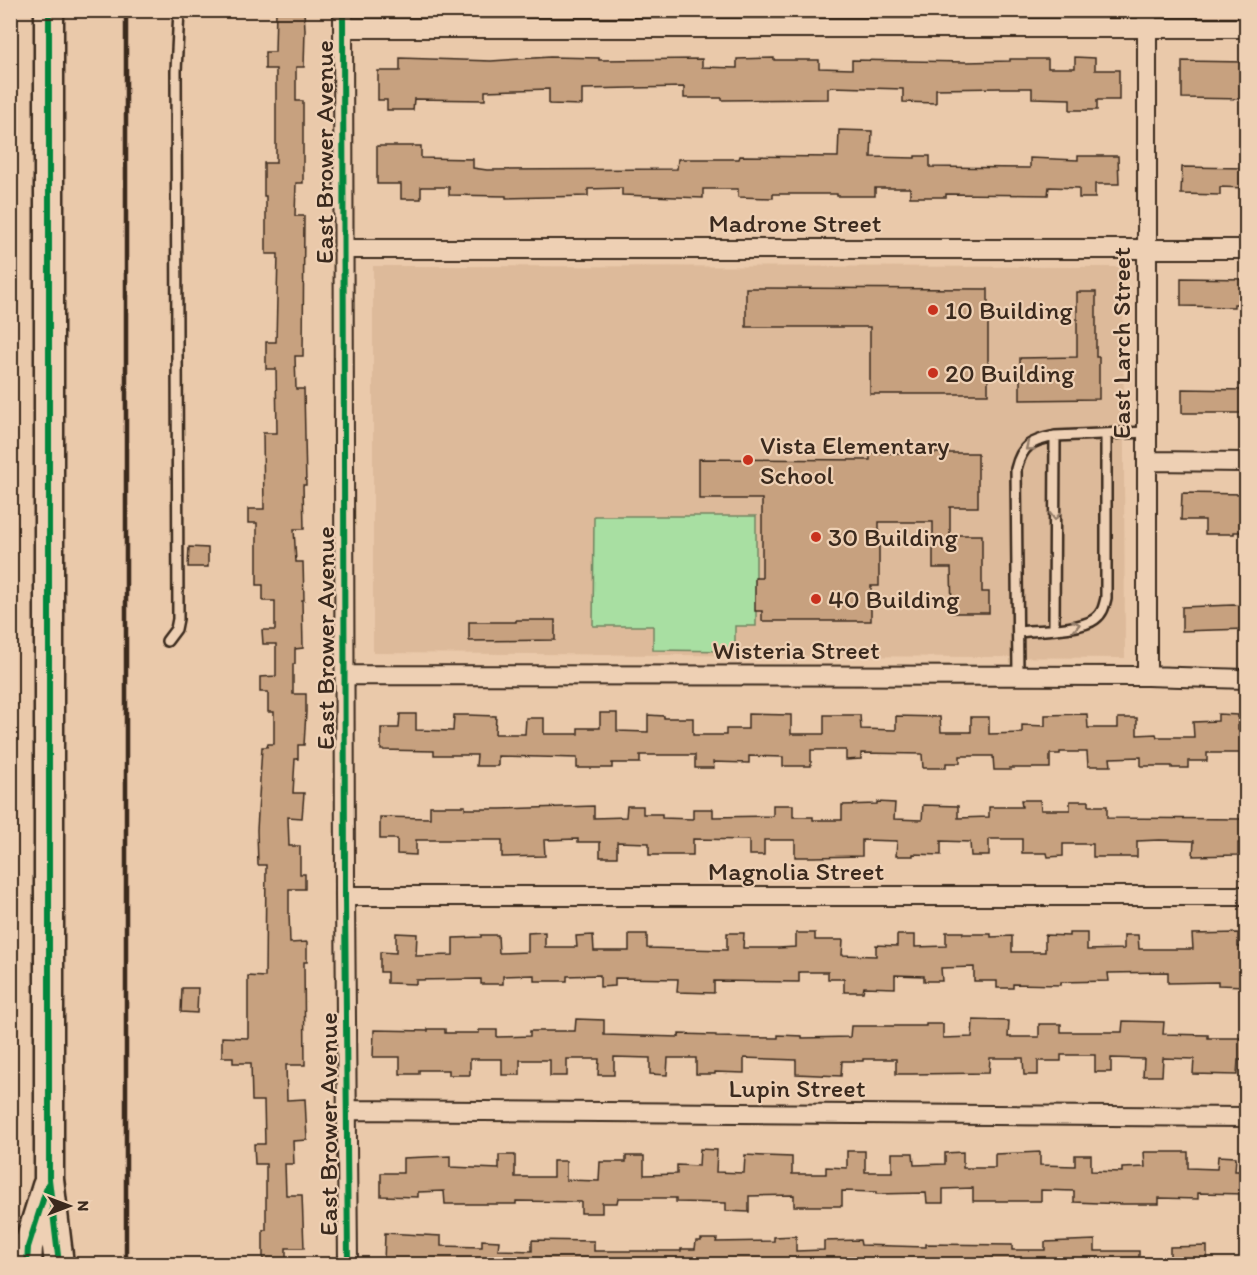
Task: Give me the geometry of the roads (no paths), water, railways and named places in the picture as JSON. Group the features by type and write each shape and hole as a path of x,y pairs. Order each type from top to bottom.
{"main road":[{"path":"49,10 50,1179 59,1264"},
{"path":"27,1264 28,1247 50,1179"}],"street":[{"path":"343,19 1147,19 1246,28"},
{"name":"East Brower Avenue","path":"343,19 348,1264"},
{"name":"East Larch Street","path":"1147,19 1148,676"},
{"name":"Madrone Street","path":"343,249 1246,249"},
{"path":"1147,461 1246,462"},
{"name":"Wisteria Street","path":"345,675 1018,675 1246,679"},
{"name":"Magnolia Street","path":"345,896 1246,896"},
{"name":"Lupin Street","path":"348,1110 1246,1117"}],"lane":[{"path":"167,641 176,629 178,619 176,71 179,10"},
{"path":"1018,675 1016,469 1020,455 1028,445 1040,439 1055,436 1147,432"},
{"path":"1018,632 1079,625 1094,620 1103,610 1106,598 1106,434"},
{"path":"1054,628 1055,436"}],"railway":[{"path":"126,10 126,1264"}],"place":[{"name":"10 Building","path":"933,310"},
{"name":"20 Building","path":"933,373"},
{"name":"Vista Elementary School","path":"748,460"},
{"name":"30 Building","path":"816,537"},
{"name":"40 Building","path":"816,599"}]}
